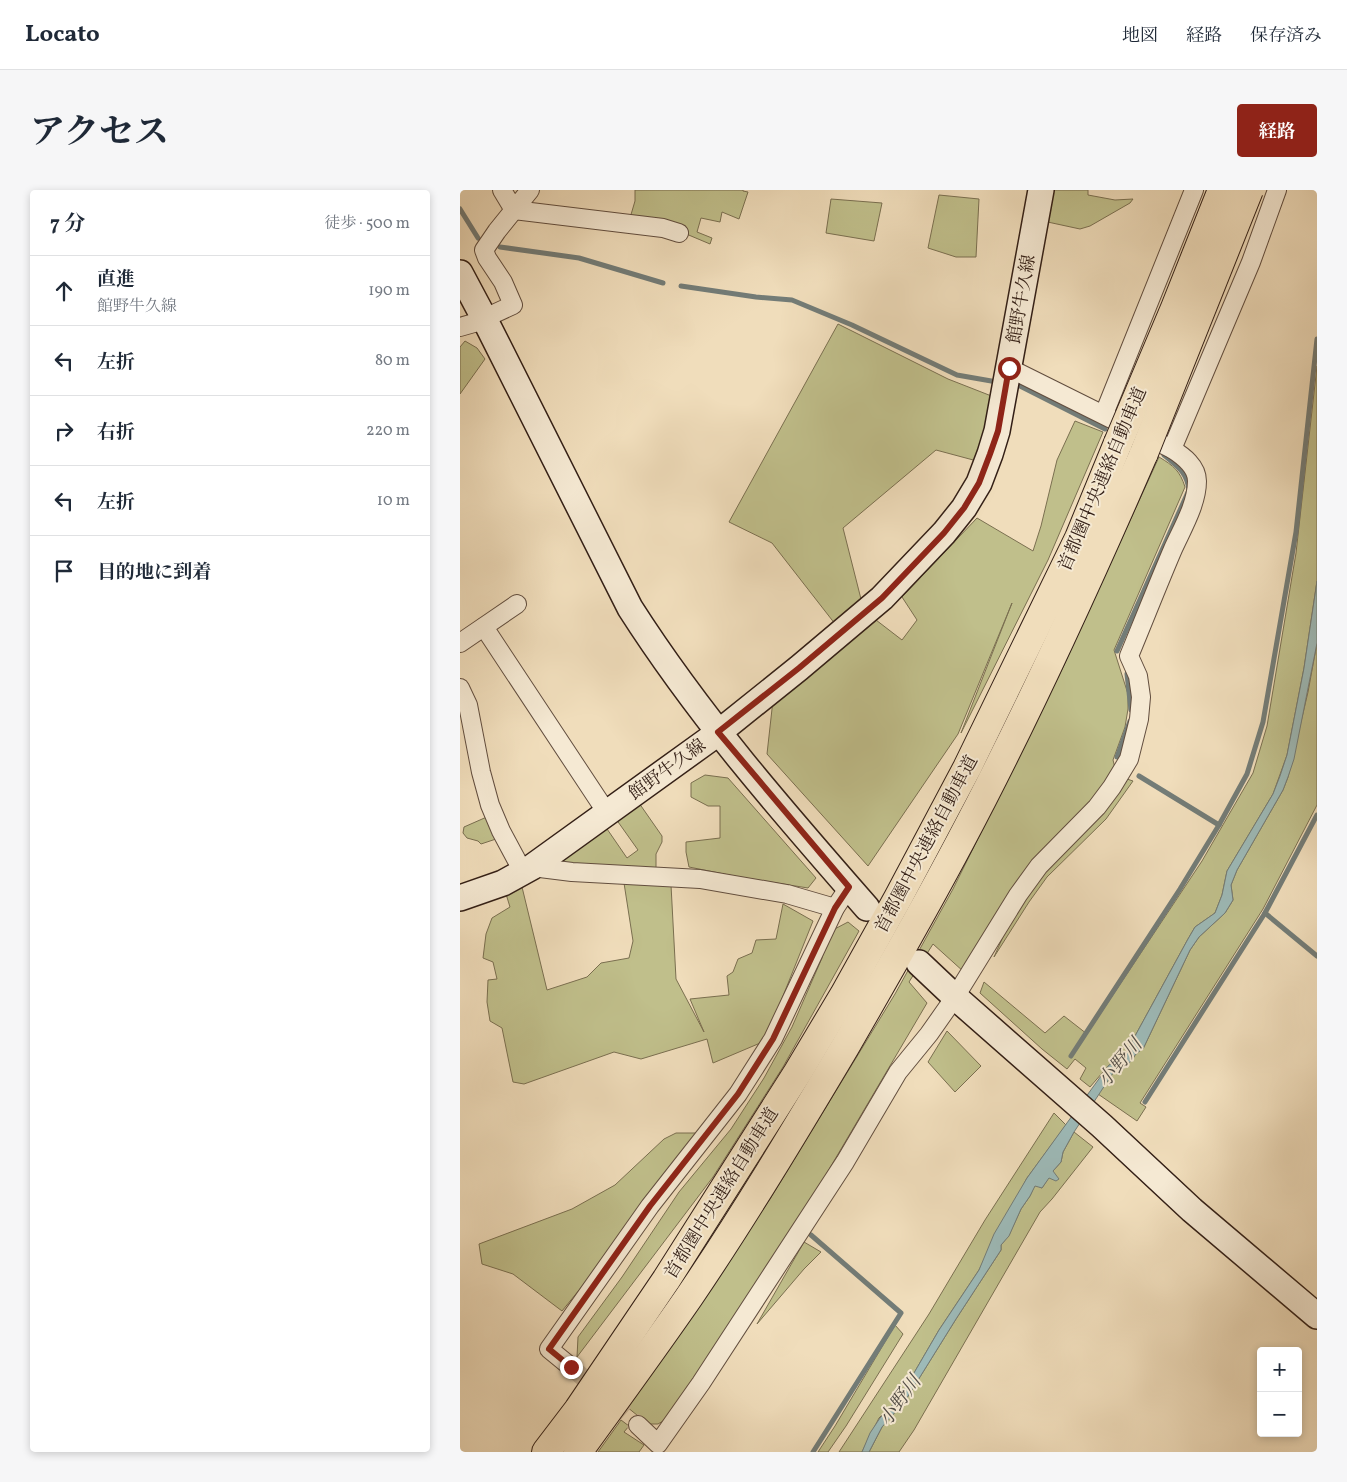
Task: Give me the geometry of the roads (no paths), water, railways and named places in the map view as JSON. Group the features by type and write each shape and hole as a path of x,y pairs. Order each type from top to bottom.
{"highway":[{"name":"首都圏中央連絡自動車道","path":"546,1452 578,1410 666,1280 798,1072 844,995 898,898 967,768 1079,538 1222,190"},
{"name":"首都圏中央連絡自動車道","path":"578,1452 689,1297 751,1202 870,1004 961,838 1011,741 1102,549 1144,453 1249,190"}],"street":[{"path":"502,190 514,210"},
{"path":"460,327 474,323 513,305 504,282 484,250 530,190"},
{"name":"館野牛久線","path":"460,898 497,885 527,869 718,732 799,668 882,598 944,533 964,508 979,483 998,431 1041,190"},
{"path":"1104,414 1194,190"},
{"path":"1172,448 1251,262 1277,190"},
{"path":"514,210 663,228 679,233"},
{"path":"460,272 630,608 672,670 718,732 868,908"},
{"path":"638,1425 658,1444 701,1383 840,1170 898,1072 929,1034 955,997 1018,895 1039,866 1097,806 1129,760 1139,719 1141,697 1138,676 1129,656 1192,505 1197,480 1189,462 1172,448 1009,368"},
{"path":"460,643 517,604"},
{"path":"484,627 607,813"},
{"path":"460,688 468,705 481,772 490,805 501,830 527,869 700,879 787,894 835,908"},
{"path":"571,1367 549,1349 650,1206 738,1094 773,1039 835,908 849,887"},
{"path":"919,963 1102,1126 1192,1210 1317,1316"}],"water":[{"name":"小野川","path":"1317,581 1317,643 1294,759 1283,790 1237,870 1231,885 1233,900 1225,913 1199,937 1190,950 1143,1049 1124,1068 1113,1073 1074,1132 1063,1152 1061,1162 1053,1171 1059,1179 1056,1181 1049,1178 1042,1188 1035,1186 1021,1209 1009,1236 1001,1245 1001,1250 905,1401 882,1427 869,1452 862,1452 870,1433 880,1418 900,1397 939,1330 979,1270 994,1234 1027,1178 1109,1065 1123,1058 1195,927 1215,913 1222,895 1227,871 1273,794 1287,755 1304,668"}],"waterway":[{"path":"460,209 478,238"},
{"path":"500,247 579,258 663,283"},
{"path":"681,286 756,297 792,300 852,325 957,375 997,382"},
{"path":"1071,1056 1180,889 1247,774 1263,722 1296,532 1317,339"},
{"path":"1020,386 1105,429"},
{"path":"1117,651 1189,490 1184,474 1164,455"},
{"path":"1127,674 1131,710"},
{"path":"1117,757 1130,721"},
{"path":"1139,776 1219,825"},
{"path":"1145,1102 1265,913 1317,815"},
{"path":"1265,913 1317,956"},
{"path":"811,1235 901,1313 813,1452"}],"tunnel":[{"path":"571,1367 638,1425"}]}
